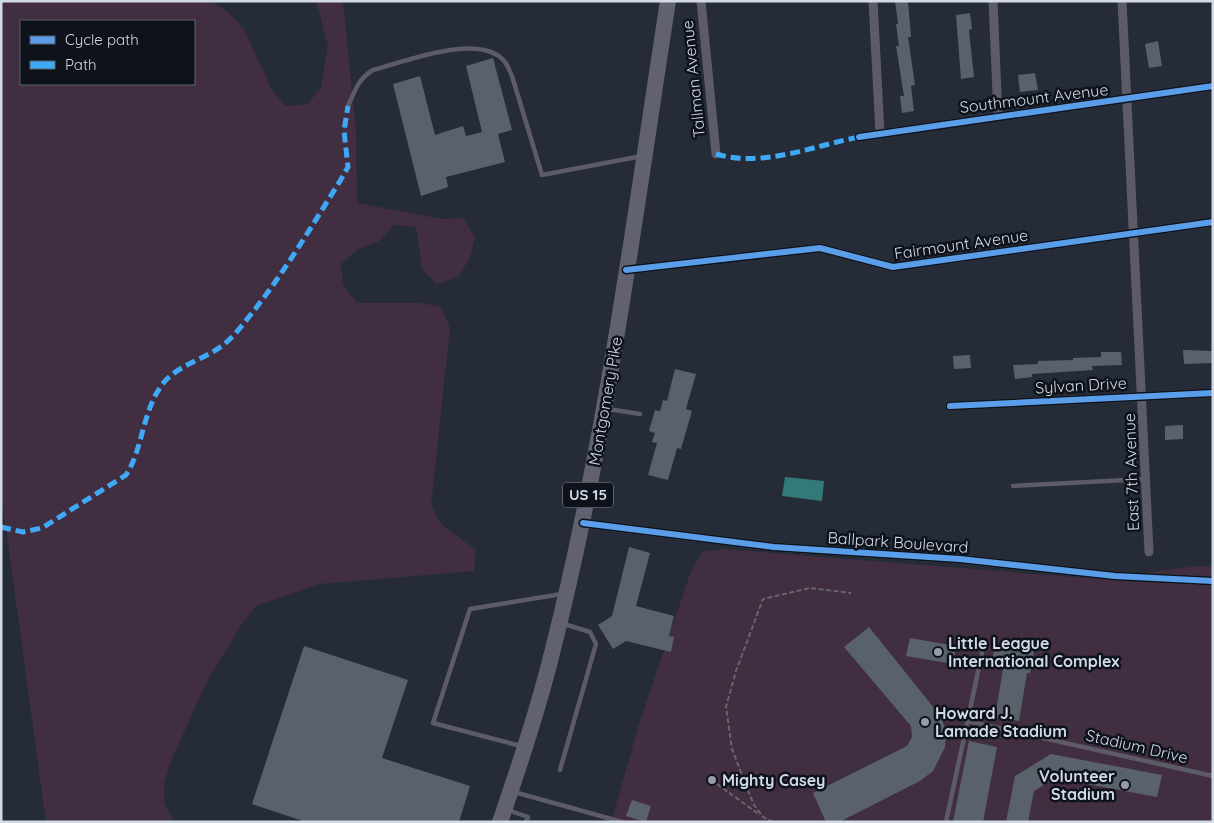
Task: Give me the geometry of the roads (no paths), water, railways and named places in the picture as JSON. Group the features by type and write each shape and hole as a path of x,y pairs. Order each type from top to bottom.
{"highway":[{"name":"Montgomery Pike","path":"502,815 525,747 560,622 582,523 604,409 668,1"}],"street":[{"name":"Tallman Avenue","path":"701,1 716,154"},
{"path":"873,1 880,134"},
{"path":"993,1 998,116"},
{"name":"East 7th Avenue","path":"1122,1 1150,552"},
{"name":"Southmount Avenue","path":"859,137 1213,86"},
{"name":"Fairmount Avenue","path":"626,270 820,248 893,267 1213,222"},
{"name":"Sylvan Drive","path":"950,406 1213,393"},
{"name":"Ballpark Boulevard","path":"582,523 774,547 960,559 1115,576 1213,581"}],"lane":[{"path":"348,106 363,76 373,70 448,50 468,48 485,50 505,62 512,76 542,174 644,155"},
{"path":"604,409 640,414"},
{"path":"1013,486 1147,479"},
{"path":"525,747 433,723 470,609 567,593"},
{"path":"560,622 590,632 596,644 560,770"},
{"path":"946,822 982,653"},
{"name":"Stadium Drive","path":"967,721 1213,776"},
{"path":"510,791 622,822"},
{"path":"502,815 528,817 526,822"}],"place":[{"name":"Little League International Complex","path":"938,652"},
{"name":"Howard J. Lamade Stadium","path":"925,722"},
{"name":"Mighty Casey","path":"712,780"},
{"name":"Volunteer Stadium","path":"1125,785"}]}
